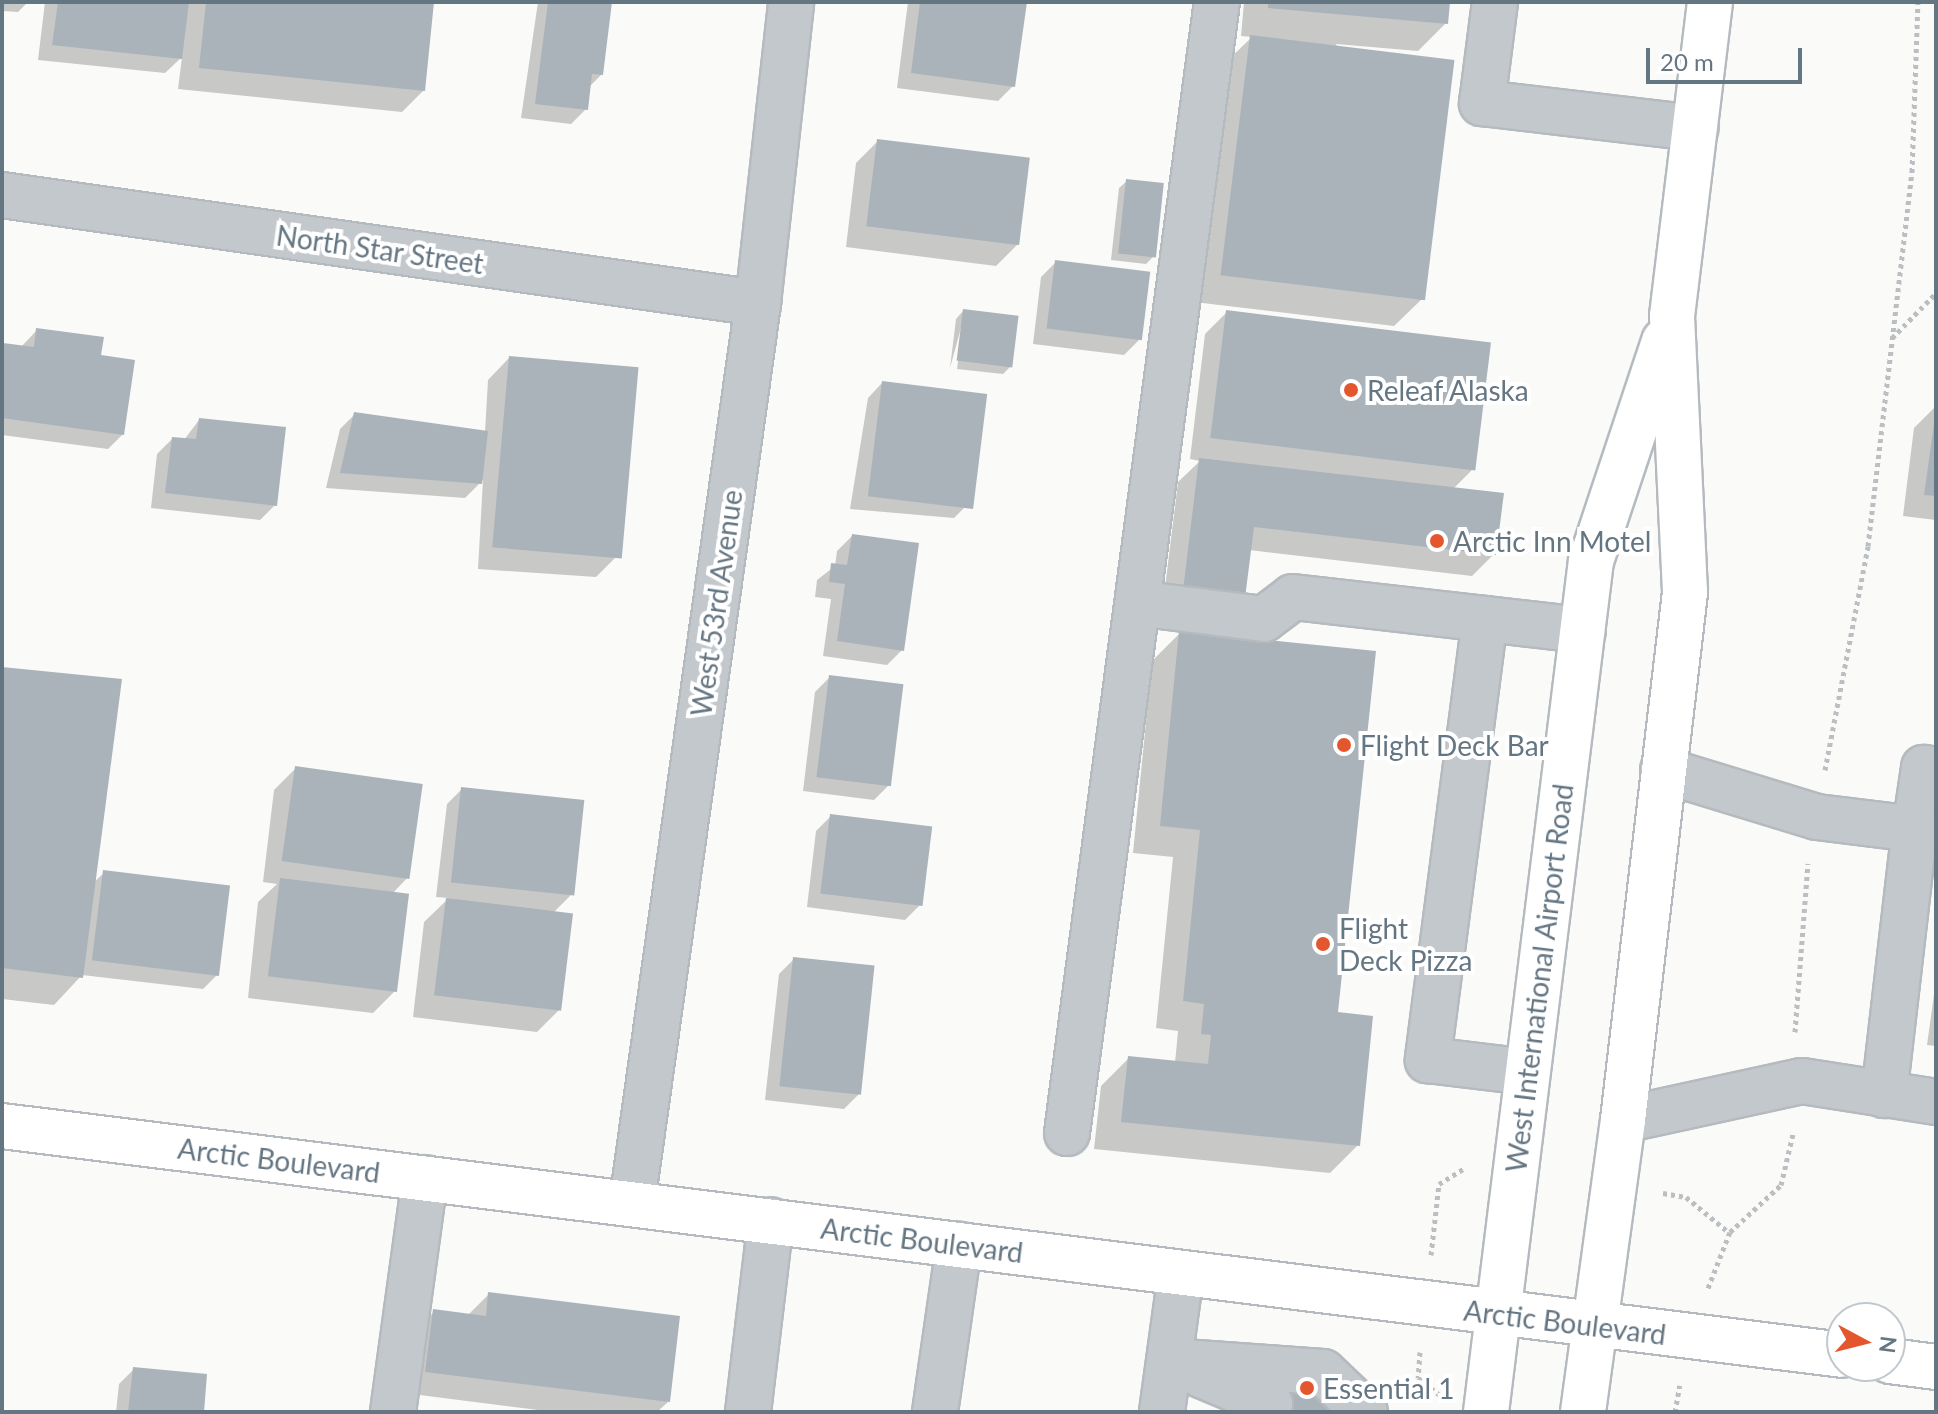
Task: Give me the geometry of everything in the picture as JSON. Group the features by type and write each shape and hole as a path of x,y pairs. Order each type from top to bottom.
{"main road":[{"name":"West International Airport Road","path":"1583,1412 1623,1120 1685,592 1672,316 1710,2"},
{"name":"West International Airport Road","path":"1486,1412 1591,561 1672,316"},
{"name":"Arctic Boulevard","path":"2,1126 1826,1353"},
{"path":"1906,1363 1936,1367"}],"street":[{"name":"West 53rd Avenue","path":"632,1203 758,303 791,2"},
{"path":"1067,1133 1217,2"},
{"path":"1495,2 1482,103 1696,128"},
{"name":"North Star Street","path":"2,195 758,303"},
{"path":"1152,605 1264,619 1293,597 1583,630"},
{"path":"1485,619 1428,1060 1527,1072"},
{"path":"1884,1095 1923,847 1924,768 1936,770"},
{"path":"1663,770 1923,847"},
{"path":"1623,1120 1792,1084 1936,1102"},
{"path":"393,1412 425,1178"},
{"path":"748,1412 771,1220"},
{"path":"935,1412 959,1245"},
{"path":"1162,1412 1181,1273"},
{"path":"1169,1361 1270,1404"},
{"path":"1169,1361 1189,1412"},
{"path":"1169,1361 1323,1372 1365,1412"}],"path":[{"path":"1730,1232 1781,1185 1793,1145 1792,1084 1808,860 1868,546 1912,172 1918,2"},
{"path":"1892,339 1936,293"}],"building":[{"path":"58,2 189,2 182,59 52,45"},
{"path":"206,2 434,2 425,91 199,68"},
{"path":"548,2 612,2 603,75 592,74 588,110 535,104"},
{"path":"920,2 1027,2 1015,87 911,73"},
{"path":"1268,2 1450,2 1448,24 1268,8"},
{"path":"1250,35 1454,60 1425,300 1221,275"},
{"path":"877,139 1030,158 1019,245 866,226"},
{"path":"1126,179 1164,183 1156,258 1118,254"},
{"path":"1055,260 1150,272 1142,340 1047,328"},
{"path":"963,309 1019,316 1012,367 957,361"},
{"name":"Releaf Alaska","path":"1226,310 1491,343 1475,471 1210,438"},
{"path":"36,328 104,337 101,355 135,360 124,435 2,418 3,343 34,347"},
{"path":"509,356 639,367 622,559 492,547"},
{"path":"882,381 987,394 973,509 868,496"},
{"path":"1936,410 1936,496 1924,495"},
{"path":"354,412 488,431 482,484 340,473"},
{"path":"199,418 286,427 277,506 165,493 172,437 196,439"},
{"name":"Arctic Inn Motel","path":"1199,458 1504,493 1496,555 1254,527 1245,598 1183,591"},
{"path":"852,534 919,543 904,651 837,641 845,584 829,582 831,563 847,565"},
{"path":"1179,631 1376,651 1338,1012 1373,1016 1360,1146 1121,1122 1128,1056 1208,1064 1211,1035 1201,1034 1204,1004 1183,1001 1200,830 1160,826"},
{"path":"2,667 122,679 83,978 2,968"},
{"path":"829,675 903,684 891,786 816,777"},
{"path":"295,766 423,784 409,879 282,861"},
{"path":"461,787 584,800 574,895 451,882"},
{"path":"830,814 932,827 922,906 820,893"},
{"path":"103,870 230,886 219,976 92,960"},
{"path":"280,878 409,894 397,992 268,976"},
{"path":"446,898 573,914 561,1011 434,995"},
{"path":"793,957 875,966 861,1095 779,1086"},
{"path":"488,1292 680,1316 670,1402 425,1372 433,1309 486,1316"},
{"path":"133,1367 207,1374 204,1412 128,1412"},
{"name":"Essential 1","path":"1311,1371 1343,1412 1260,1412"}],"place":[{"name":"Releaf Alaska","path":"1351,390"},
{"name":"Arctic Inn Motel","path":"1437,541"},
{"name":"Flight Deck Bar","path":"1344,745"},
{"name":"Flight Deck Pizza","path":"1323,944"},
{"name":"Essential 1","path":"1307,1388"}]}
